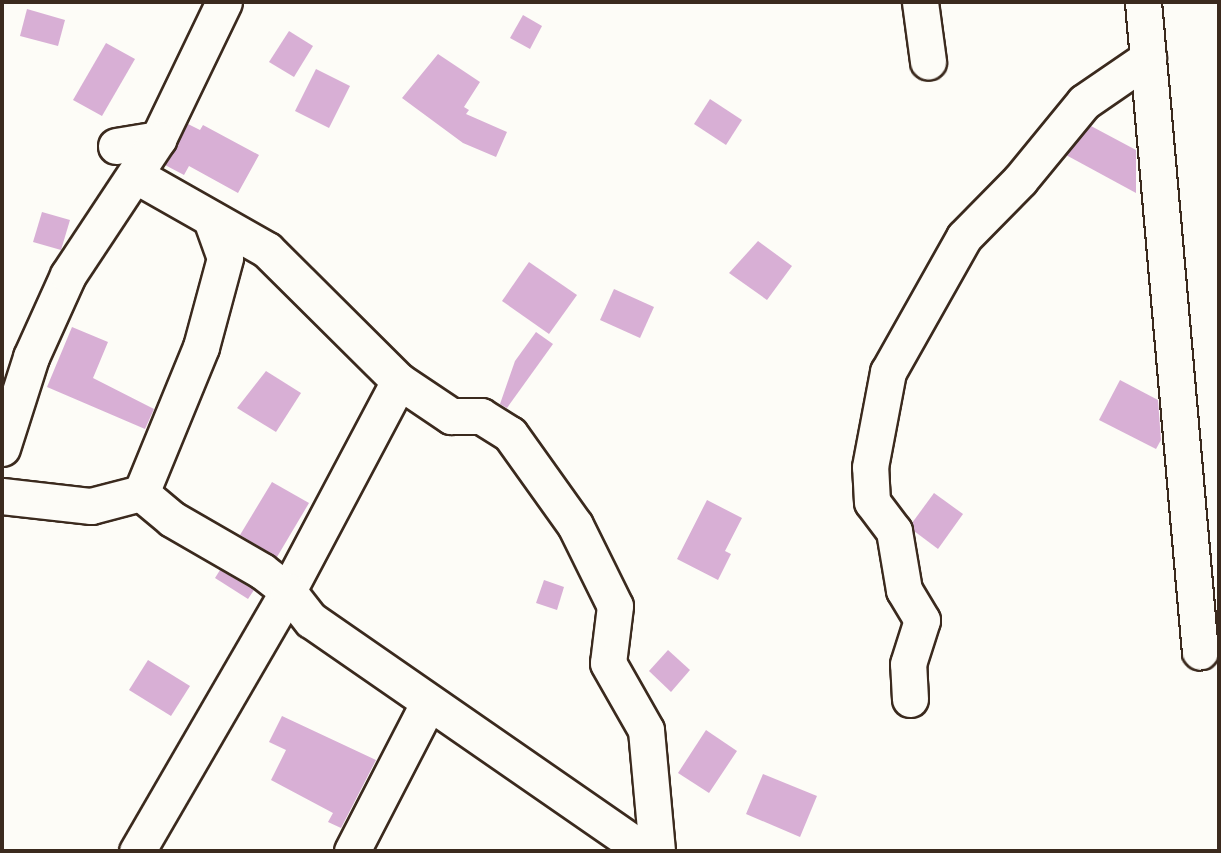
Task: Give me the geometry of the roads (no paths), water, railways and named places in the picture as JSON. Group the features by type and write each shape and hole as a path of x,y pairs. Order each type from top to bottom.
{"street":[{"path":"2,448 31,357 68,275 158,139 224,2"},
{"path":"920,2 928,61"},
{"path":"1143,2 1200,652"},
{"path":"910,699 908,664 922,620 904,590 894,531 872,502 871,490 870,467 888,372 964,237 1020,180 1084,102 1148,58"},
{"path":"116,146 158,139"},
{"path":"135,174 267,250 399,381 452,416 481,416 510,434 575,525 615,606 607,663 646,730 657,851"},
{"path":"141,493 201,347 225,258 211,219"},
{"path":"137,851 288,591 399,381"},
{"path":"2,496 91,506 141,493"},
{"path":"141,493 172,519 288,591 311,620 428,704 645,851"},
{"path":"352,851 428,704"}]}
